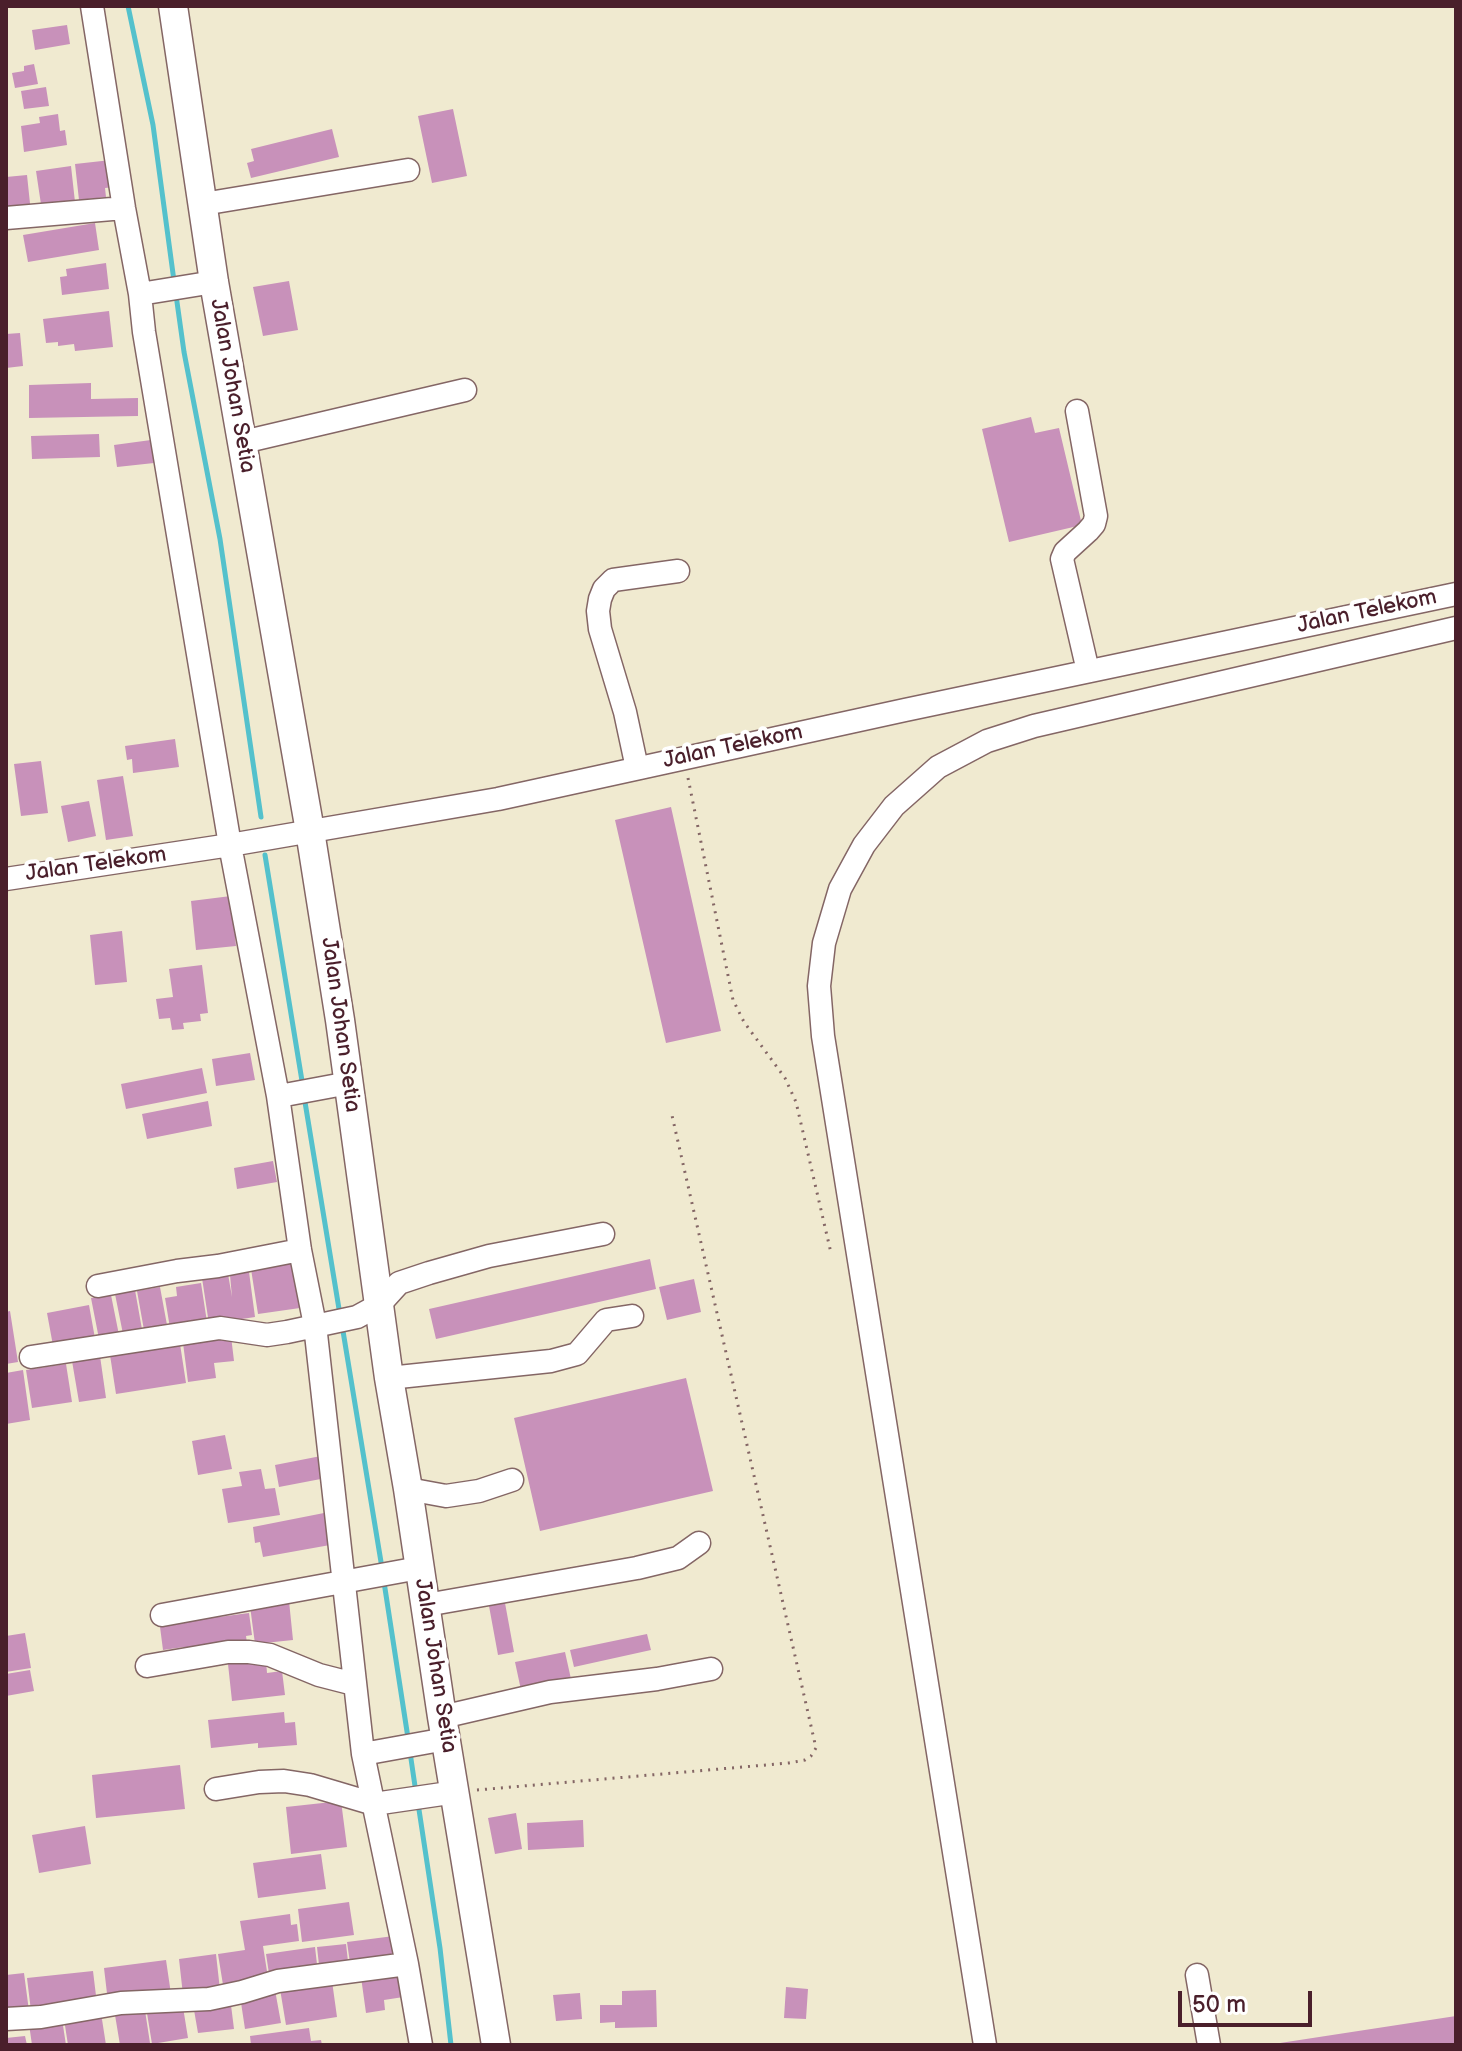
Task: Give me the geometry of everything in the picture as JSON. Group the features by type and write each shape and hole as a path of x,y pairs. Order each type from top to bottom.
{"main road":[{"name":"Jalan Johan Setia","path":"173,6 203,204 204,284 243,442 310,831 368,1311 389,1378 408,1489 409,1569 426,1605 436,1733 445,1793 496,2045"}],"street":[{"path":"92,6 124,208 148,293 146,343 230,845 278,1096 300,1250 321,1324 352,1580 354,1684 372,1752 421,2045"},
{"path":"203,204 408,170"},
{"path":"6,218 124,208"},
{"path":"148,293 204,284"},
{"path":"243,442 465,390"},
{"path":"1077,411 1096,516 1094,524 1065,552 1062,559 1088,671"},
{"path":"637,768 625,712 600,629 600,599 613,580 678,571"},
{"name":"Jalan Telekom","path":"6,879 498,799 1456,594"},
{"path":"985,2045 823,1036 819,986 824,943 840,889 864,845 894,806 938,767 987,741 1034,726 1456,628"},
{"path":"290,1094 342,1084"},
{"path":"31,1357 220,1328 267,1335 321,1324 368,1311 399,1283 414,1278 489,1256 603,1234"},
{"path":"98,1286 300,1250"},
{"path":"389,1378 551,1361 577,1354 606,1320 632,1316"},
{"path":"408,1489 446,1496 479,1491 512,1480"},
{"path":"426,1605 637,1568 678,1558 699,1543"},
{"path":"162,1615 409,1569"},
{"path":"147,1666 228,1652 249,1652 270,1655 319,1675 354,1684"},
{"path":"372,1752 436,1733 550,1692 711,1669"},
{"path":"216,1789 284,1781 380,1803 445,1793"},
{"path":"6,2019 41,2017 121,2003 209,1999 278,1981 407,1964"},
{"path":"1197,1975 1209,2045"}],"path":[{"path":"684,758 733,1000 744,1022 785,1078 796,1102 831,1253"}],"building":[{"path":"67,25 70,44 35,50 32,30"},
{"path":"34,64 38,84 15,88 12,73 24,71 24,66"},
{"path":"46,87 49,106 24,109 21,91"},
{"path":"453,109 467,176 432,183 418,116"},
{"path":"58,114 60,131 65,130 67,145 24,152 21,126 40,123 39,117"},
{"path":"332,129 339,157 251,178 247,163 254,161 251,149"},
{"path":"111,160 115,187 105,188 106,197 79,200 75,164"},
{"path":"71,166 76,211 42,211 36,171"},
{"path":"27,175 31,213 6,216 6,177"},
{"path":"95,223 99,250 28,262 23,235"},
{"path":"106,263 109,289 62,295 60,277 67,276 66,269"},
{"path":"289,281 298,330 263,336 253,287"},
{"path":"109,311 113,347 75,351 74,344 58,346 58,342 46,343 43,319"},
{"path":"20,333 23,366 6,368 6,334"},
{"path":"91,383 91,399 138,398 138,416 29,418 29,385"},
{"path":"1031,417 1035,433 1059,428 1082,525 1009,542 982,429"},
{"path":"99,434 100,457 32,459 31,436"},
{"path":"151,440 154,463 117,467 114,445"},
{"path":"175,739 179,767 133,773 132,759 127,760 125,746"},
{"path":"41,761 48,813 21,816 14,764"},
{"path":"123,776 133,836 106,840 97,780"},
{"path":"89,801 96,836 68,842 61,806"},
{"path":"671,807 721,1031 666,1043 615,820"},
{"path":"231,896 236,946 196,950 191,901"},
{"path":"122,931 127,982 95,985 90,935"},
{"path":"202,965 208,1013 200,1014 201,1021 183,1023 184,1029 172,1030 170,1018 159,1019 156,999 173,997 169,969"},
{"path":"250,1053 255,1080 216,1086 212,1059"},
{"path":"202,1068 207,1093 126,1109 121,1084"},
{"path":"208,1101 212,1126 147,1139 142,1114"},
{"path":"273,1161 277,1182 237,1189 234,1168"},
{"path":"650,1259 656,1289 436,1339 429,1309"},
{"path":"294,1262 300,1308 258,1314 251,1269"},
{"path":"249,1272 255,1317 209,1324 202,1278 228,1274 232,1297 230,1275"},
{"path":"694,1279 701,1312 667,1320 659,1287"},
{"path":"201,1283 207,1322 170,1328 165,1298 177,1296 176,1287"},
{"path":"160,1287 167,1325 144,1330 137,1291"},
{"path":"135,1290 143,1335 124,1339 115,1294"},
{"path":"111,1295 120,1340 100,1344 91,1298"},
{"path":"89,1305 96,1344 54,1351 47,1313"},
{"path":"10,1311 18,1362 6,1364 6,1312"},
{"path":"231,1336 234,1361 214,1363 216,1378 188,1382 183,1343"},
{"path":"180,1344 186,1383 116,1394 110,1355"},
{"path":"100,1356 106,1398 79,1402 72,1361"},
{"path":"66,1364 72,1402 32,1408 26,1370"},
{"path":"23,1370 30,1420 6,1424 6,1373"},
{"path":"686,1378 713,1491 540,1531 514,1418"},
{"path":"225,1435 232,1469 198,1475 192,1441"},
{"path":"321,1456 326,1478 279,1487 275,1465"},
{"path":"261,1469 265,1489 275,1488 280,1515 228,1523 222,1489 242,1486 239,1472"},
{"path":"324,1513 330,1545 263,1557 260,1542 255,1543 253,1527"},
{"path":"289,1601 293,1640 255,1644 250,1606"},
{"path":"505,1603 514,1652 498,1655 489,1606"},
{"path":"218,1611 219,1617 249,1613 252,1635 246,1636 247,1643 184,1652 184,1647 163,1650 159,1619"},
{"path":"25,1633 31,1668 6,1672 6,1636"},
{"path":"647,1634 651,1650 574,1667 570,1650"},
{"path":"565,1652 571,1679 521,1690 515,1662"},
{"path":"266,1660 267,1673 282,1671 285,1695 232,1701 228,1664"},
{"path":"30,1670 34,1691 6,1696 6,1674"},
{"path":"284,1712 285,1723 295,1722 297,1745 258,1748 258,1743 211,1748 208,1720"},
{"path":"180,1765 185,1809 96,1818 92,1775"},
{"path":"341,1801 347,1847 291,1854 286,1807"},
{"path":"516,1813 522,1849 495,1854 488,1818"},
{"path":"583,1820 584,1847 528,1850 527,1823"},
{"path":"85,1826 91,1864 39,1873 32,1835"},
{"path":"321,1854 326,1889 258,1898 253,1863"},
{"path":"349,1902 354,1935 302,1942 298,1909"},
{"path":"290,1914 291,1925 297,1924 299,1941 263,1946 269,1984 224,1991 218,1954 245,1950 240,1921"},
{"path":"394,1936 397,1959 351,1970 347,1942"},
{"path":"346,1944 349,1970 320,1974 317,1947"},
{"path":"315,1947 318,1973 270,1980 266,1954"},
{"path":"216,1954 220,1990 183,1995 179,1959"},
{"path":"166,1960 171,1994 108,2002 104,1968"},
{"path":"407,1970 410,1996 384,2000 385,2010 366,2013 361,1977"},
{"path":"93,1971 97,2004 31,2011 27,1978"},
{"path":"24,1973 29,2011 6,2014 6,1975"},
{"path":"332,1981 337,2017 286,2025 280,1989"},
{"path":"786,1987 808,1989 806,2019 784,2018"},
{"path":"275,1990 281,2023 245,2029 240,1996"},
{"path":"656,1990 657,2027 615,2028 615,2022 600,2023 600,2005 622,2005 622,1991"},
{"path":"580,1993 582,2019 556,2021 553,1995"},
{"path":"182,2001 188,2038 152,2044 146,2007"},
{"path":"144,2004 150,2043 120,2045 114,2009"},
{"path":"231,2005 234,2029 198,2033 194,2010"},
{"path":"101,2013 106,2045 68,2045 64,2019"},
{"path":"1456,2016 1456,2045 1280,2045 1280,2043"},
{"path":"62,2019 66,2045 32,2045 29,2024"},
{"path":"309,2028 311,2041 321,2040 322,2045 251,2045 250,2036"},
{"path":"25,2036 27,2045 6,2045 6,2038"}],"waterway":[{"path":"128,6 153,125 174,281"},
{"path":"176,295 220,539 261,817"},
{"path":"265,855 303,1087"},
{"path":"304,1096 340,1315"},
{"path":"342,1325 382,1568"},
{"path":"384,1582 408,1738"},
{"path":"410,1752 416,1793"},
{"path":"418,1803 451,2045"}]}
